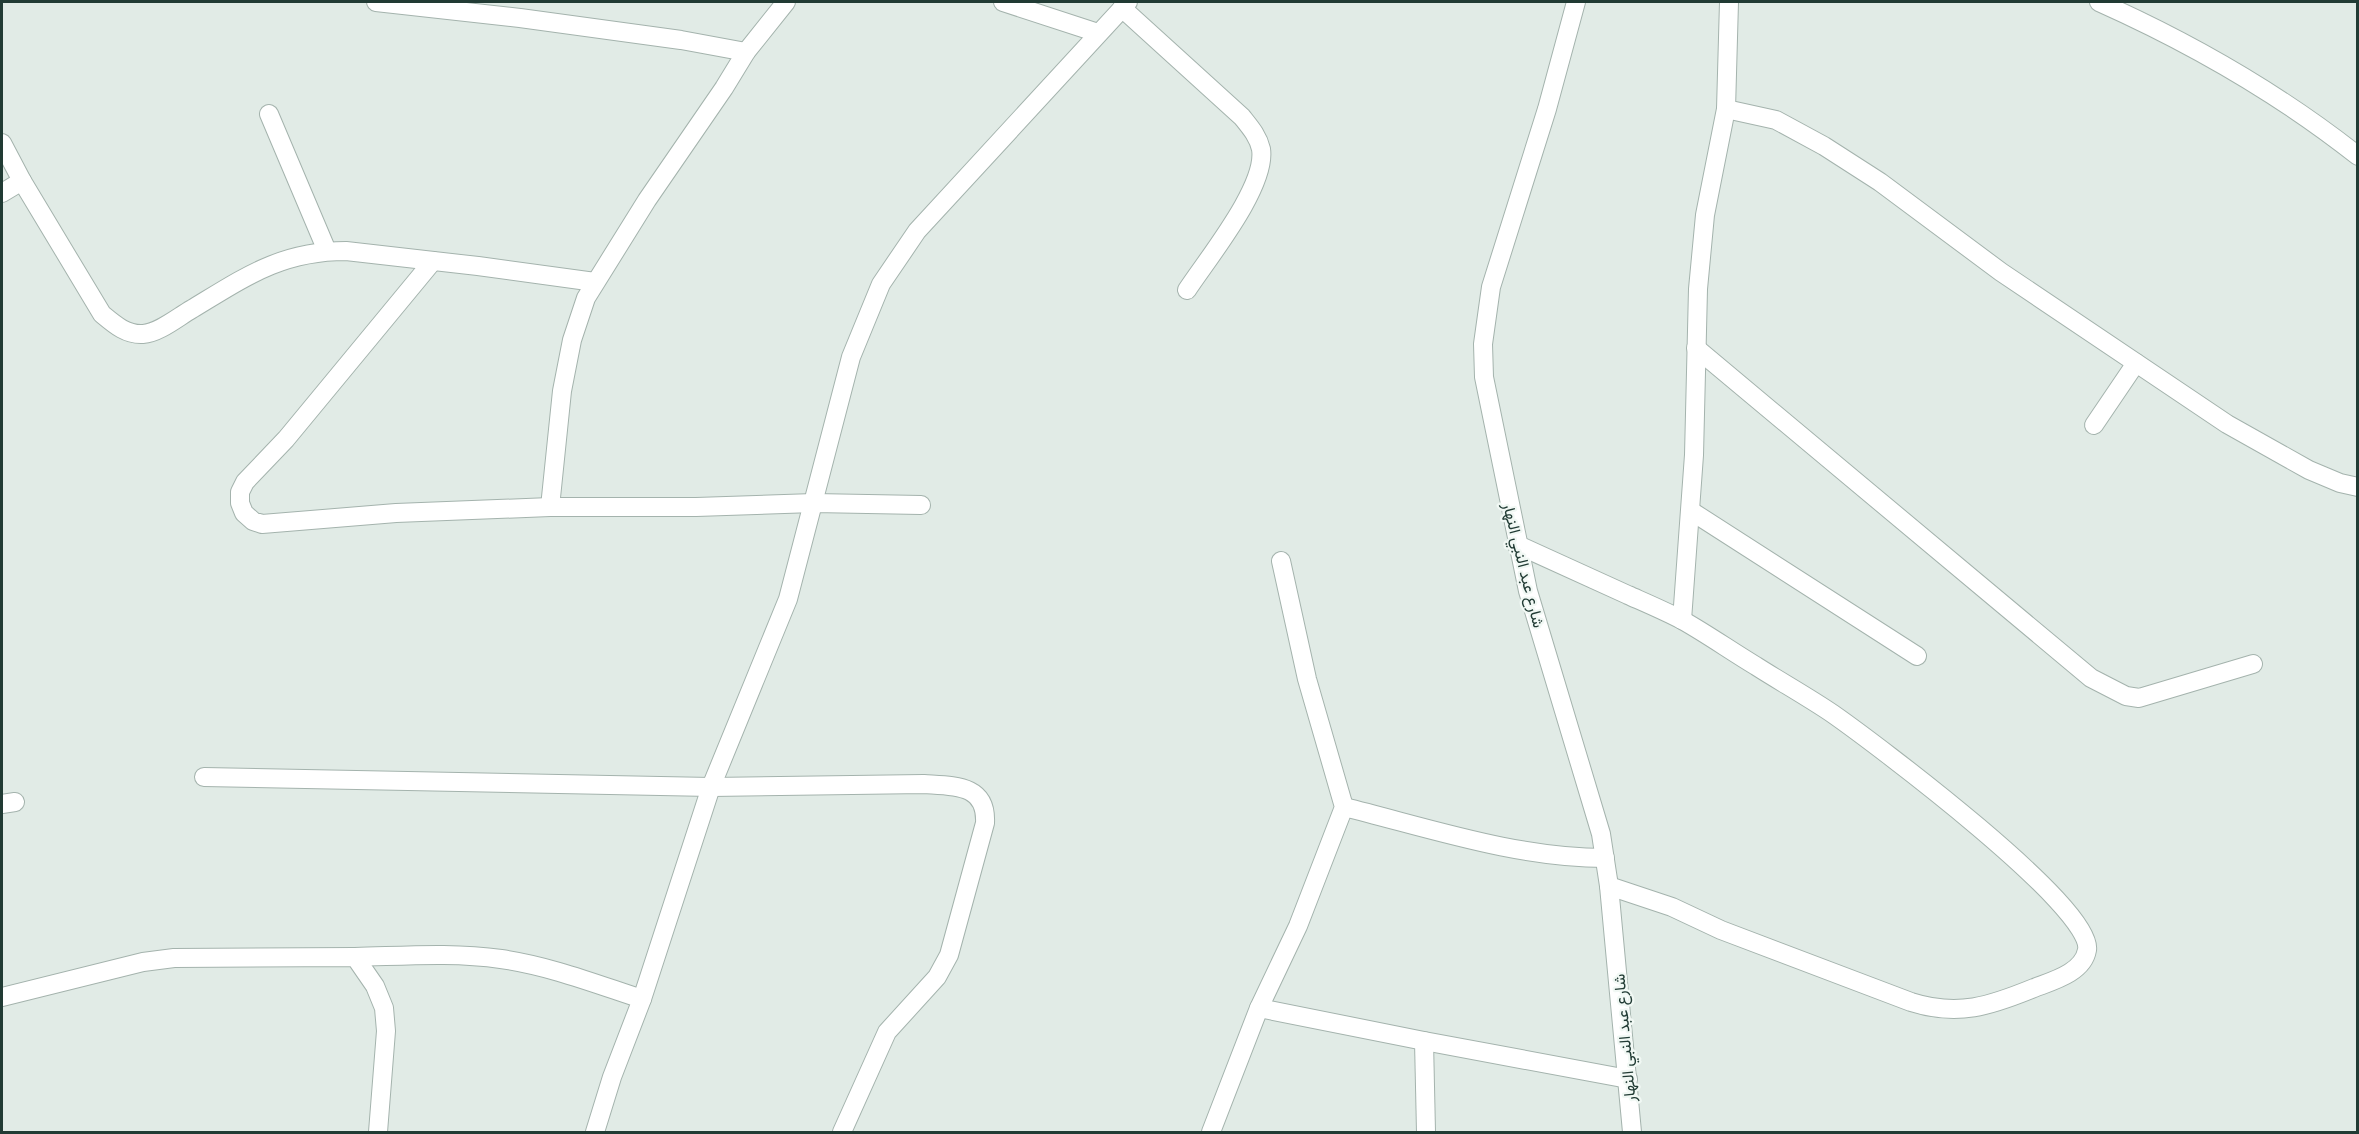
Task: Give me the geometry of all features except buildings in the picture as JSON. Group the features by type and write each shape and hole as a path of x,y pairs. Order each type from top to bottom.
{"street":[{"path":"376,2 433,4 681,40 746,52"},
{"path":"550,507 558,417 579,315 596,282 647,200 746,52 786,2"},
{"path":"1003,2 1098,33"},
{"name":"شارع عبد النبي النهار","path":"1576,2 1547,109 1491,287 1485,319 1484,377 1516,544 1528,591 1601,834 1609,886 1632,1132"},
{"path":"1682,620 1691,511 1698,289 1705,215 1725,109 1729,2"},
{"path":"2099,2 2168,33 2253,82 2317,124 2358,156"},
{"path":"595,1132 612,1077 642,999 711,787 788,599 851,357 867,314 890,268 917,231 1125,5 1242,117 1256,134 1261,147 1262,161 1258,177 1249,196 1186,290"},
{"path":"1725,109 1776,120 1824,146 1880,182 2001,272 2227,424 2309,470 2358,488"},
{"path":"269,114 327,251"},
{"path":"2,143 22,181 102,314 121,329 143,334 165,325 252,273 300,255 327,251 433,261 596,282"},
{"path":"2,193 22,181"},
{"path":"433,261 286,439 244,482 240,492 240,503 244,513 253,521 262,524 396,513 550,507 696,507 814,503 921,505"},
{"path":"1696,348 1871,492 2028,626 2091,678 2110,690 2139,698 2253,664"},
{"path":"2094,426 2136,363"},
{"path":"1691,511 1917,656"},
{"path":"1516,544 1682,620 1867,738 1978,826 2041,884 2077,922 2087,941 2087,951 2082,961 2067,975 2000,1002 1981,1007 1939,1010 1911,1002 1721,930 1672,907 1609,886"},
{"path":"1211,1132 1259,1008 1298,926 1344,807 1307,679 1281,561"},
{"path":"204,777 711,787 936,784 975,793 983,802 985,823 949,955 937,977 887,1032 842,1132"},
{"path":"1344,807 1512,847 1574,858 1605,858"},
{"path":"2,997 143,962 174,958 442,955 500,959 565,973 642,999"},
{"path":"355,957 375,986 384,1008 386,1030 378,1132"},
{"path":"1259,1008 1628,1079"},
{"path":"1424,1041 1426,1132"}]}
